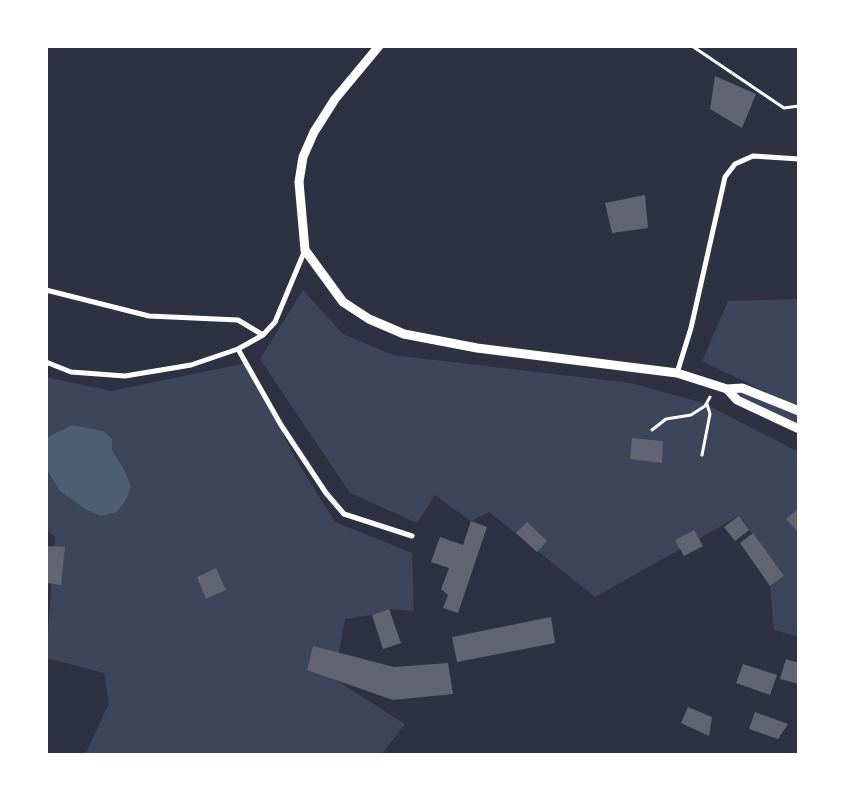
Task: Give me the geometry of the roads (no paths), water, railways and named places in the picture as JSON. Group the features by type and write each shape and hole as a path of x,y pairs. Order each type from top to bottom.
{"street":[{"path":"46,362 71,372 125,376 191,365 238,349 263,335 275,322 305,250 299,182 303,157 314,132 335,99 379,46"},
{"path":"677,373 691,328 725,177 735,164 753,156 799,159"},
{"path":"305,250 342,302 369,319 404,334 476,348 677,373 727,389 742,388 799,411"},
{"path":"46,290 149,316 238,320 263,335"},
{"path":"238,349 281,425 326,493 344,514 412,536"},
{"path":"727,389 737,400 799,429"}]}
